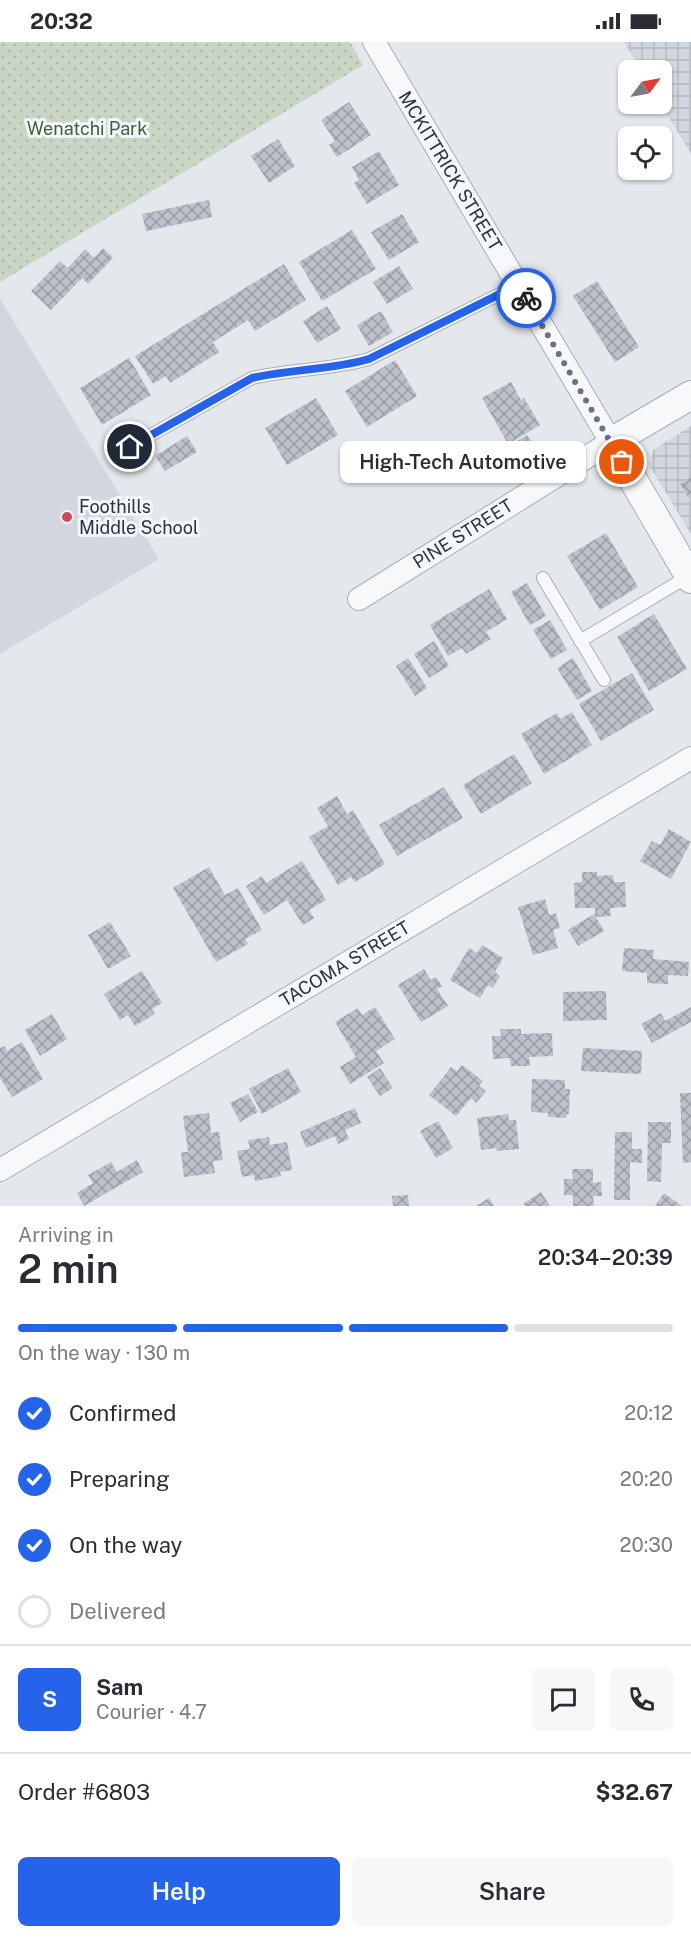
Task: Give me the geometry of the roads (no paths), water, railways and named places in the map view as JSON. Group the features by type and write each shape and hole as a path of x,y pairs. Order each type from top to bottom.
{"street":[{"name":"MCKITTRICK STREET","path":"374,42 690,577"},
{"name":"PINE STREET","path":"359,598 691,395"},
{"name":"TACOMA STREET","path":"0,1170 691,758"}],"lane":[{"path":"130,447 252,378 275,373 346,366 369,359 518,285"},
{"path":"580,641 690,577"},
{"path":"543,578 604,680"}],"place":[{"name":"High-Tech Automotive","path":"622,462"},
{"name":"Foothills Middle School","path":"67,517"}],"park label":[{"name":"Wenatchi Park","path":"87,129"}]}
